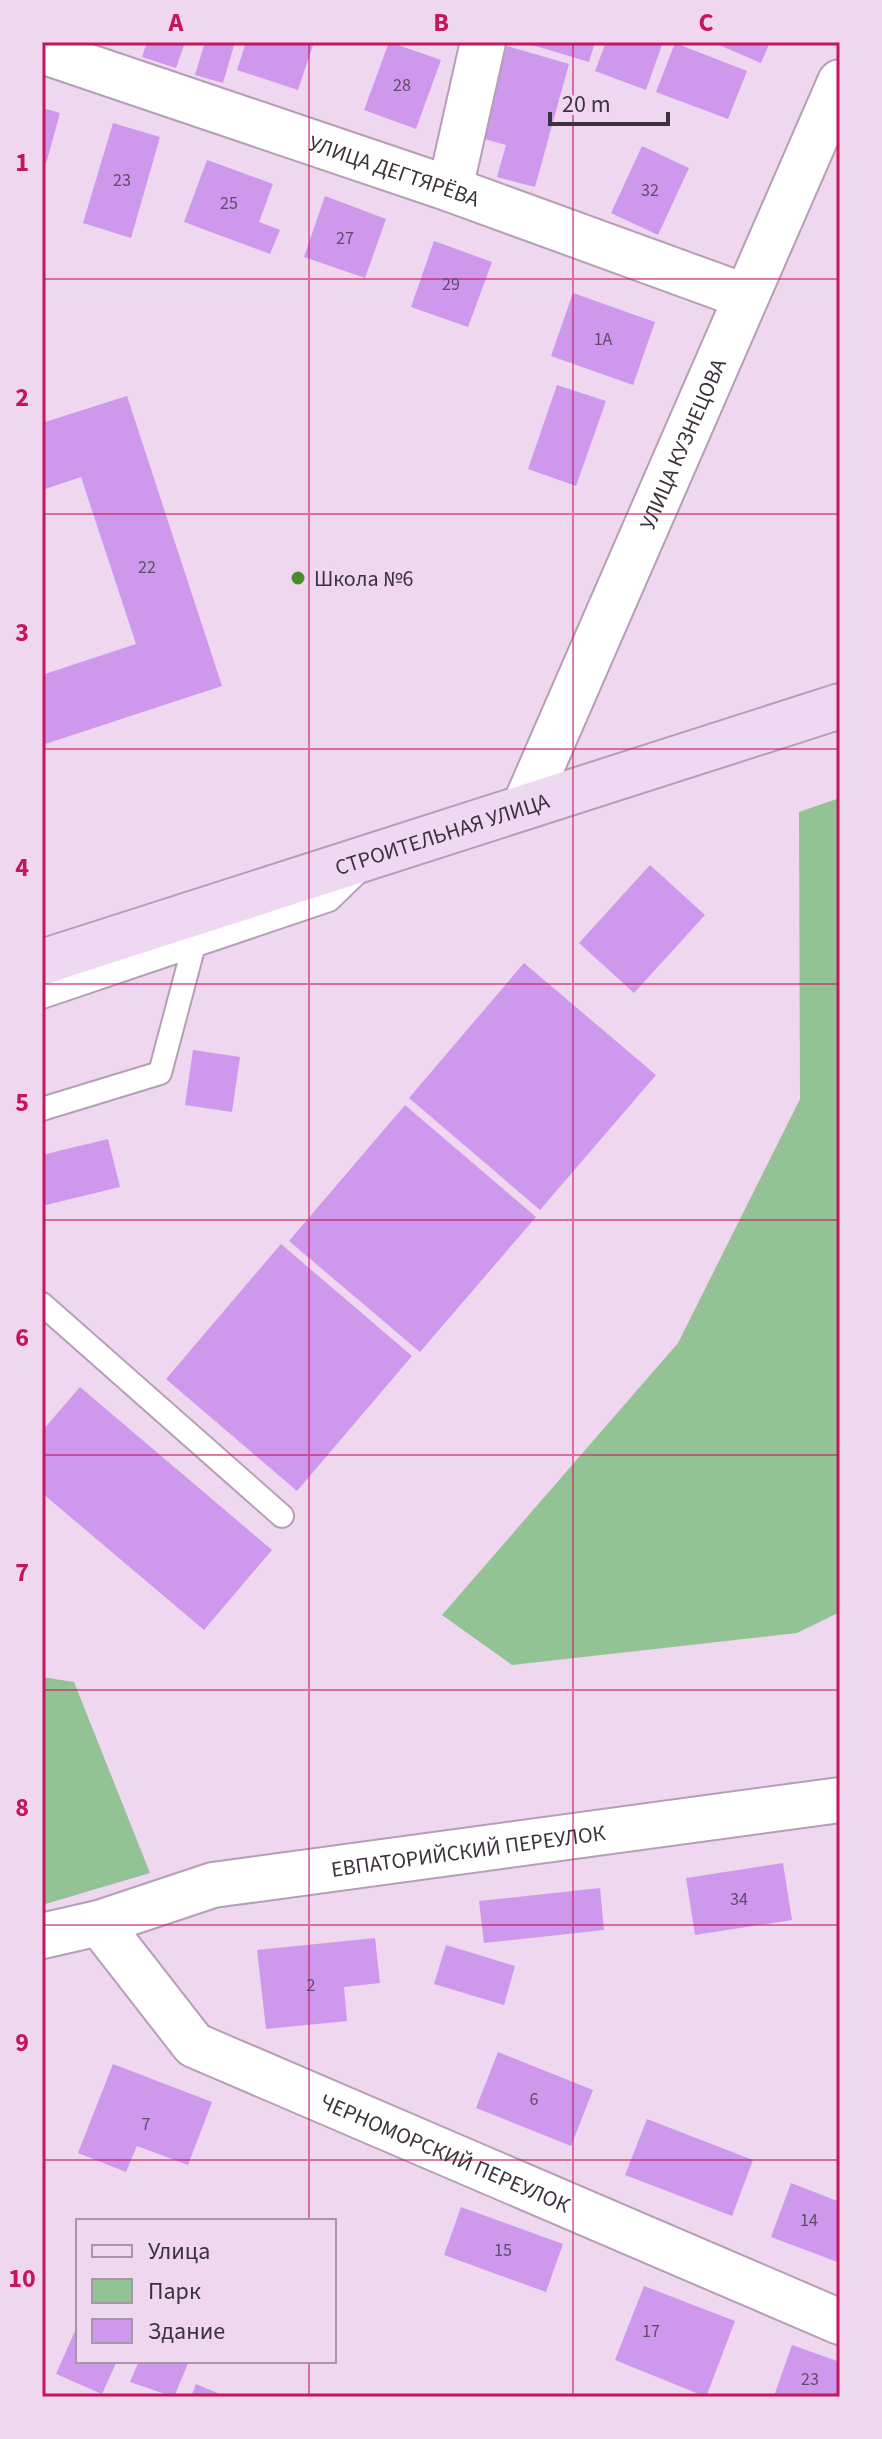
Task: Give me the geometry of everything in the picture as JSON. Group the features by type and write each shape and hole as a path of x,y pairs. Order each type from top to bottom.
{"street":[{"path":"450,189 483,42"},
{"name":"УЛИЦА ДЕГТЯРЁВА","path":"42,51 450,189 744,296"},
{"name":"УЛИЦА КУЗНЕЦОВА","path":"525,805 744,296 840,82"},
{"name":"СТРОИТЕЛЬНАЯ УЛИЦА","path":"42,962 379,851 840,706"},
{"name":"ЕВПАТОРИЙСКИЙ ПЕРЕУЛОК","path":"42,1936 99,1923 213,1885 840,1800"},
{"name":"ЧЕРНОМОРСКИЙ ПЕРЕУЛОК","path":"99,1923 194,2045 840,2322"}],"lane":[{"path":"42,997 329,900 379,851"},
{"path":"42,1109 160,1073 194,945"},
{"path":"42,1304 282,1516"}],"green space":[{"path":"840,798 840,1612 797,1633 512,1665 442,1615 678,1343 800,1099 799,812"},
{"path":"42,1677 74,1682 150,1873 42,1905"}],"building":[{"path":"147,42 185,42 176,68 142,57"},
{"path":"205,42 235,42 223,83 195,75"},
{"path":"246,42 314,42 298,90 237,70"},
{"path":"389,42 441,60 416,129 364,110"},
{"path":"522,42 595,42 589,62"},
{"path":"606,42 663,42 646,90 595,71"},
{"path":"712,42 770,42 761,63"},
{"path":"675,43 747,71 728,119 656,92"},
{"path":"507,46 569,64 535,187 497,177 506,145 481,138"},
{"path":"42,108 60,113 46,164 42,163"},
{"path":"113,123 160,137 131,238 83,223"},
{"path":"642,146 689,168 658,235 611,213"},
{"path":"207,160 273,184 259,222 280,230 270,254 184,222"},
{"path":"325,196 386,219 365,278 304,257"},
{"path":"434,241 492,262 468,327 411,307"},
{"path":"573,293 655,322 633,385 551,356"},
{"path":"557,385 606,401 576,486 528,469"},
{"path":"127,396 222,686 42,745 42,675 136,644 81,477 42,490 42,423"},
{"path":"650,865 705,915 634,993 579,943"},
{"path":"524,963 656,1075 540,1210 409,1098"},
{"path":"193,1050 240,1057 232,1112 185,1105"},
{"path":"405,1105 536,1217 420,1352 289,1241"},
{"path":"108,1139 120,1187 42,1206 42,1155"},
{"path":"281,1244 412,1356 297,1491 166,1379"},
{"path":"80,1387 272,1550 204,1630 42,1493 42,1431"},
{"path":"783,1863 792,1920 695,1935 686,1878"},
{"path":"600,1888 604,1930 484,1943 479,1901"},
{"path":"375,1938 380,1983 344,1987 347,2021 266,2029 257,1950"},
{"path":"446,1945 515,1966 504,2005 434,1984"},
{"path":"498,2052 593,2090 571,2146 476,2108"},
{"path":"113,2064 212,2102 188,2165 137,2146 126,2172 78,2153"},
{"path":"647,2119 753,2160 732,2216 625,2175"},
{"path":"791,2183 840,2202 840,2263 771,2237"},
{"path":"461,2207 563,2244 546,2292 444,2255"},
{"path":"644,2286 735,2321 706,2397 615,2360"},
{"path":"75,2331 76,2363 116,2363 102,2394 56,2374"},
{"path":"792,2345 840,2362 840,2397 774,2396"},
{"path":"138,2363 188,2363 174,2397 130,2382"},
{"path":"196,2384 227,2397 191,2397"}],"place":[{"name":"Школа №6","path":"298,578"}]}
